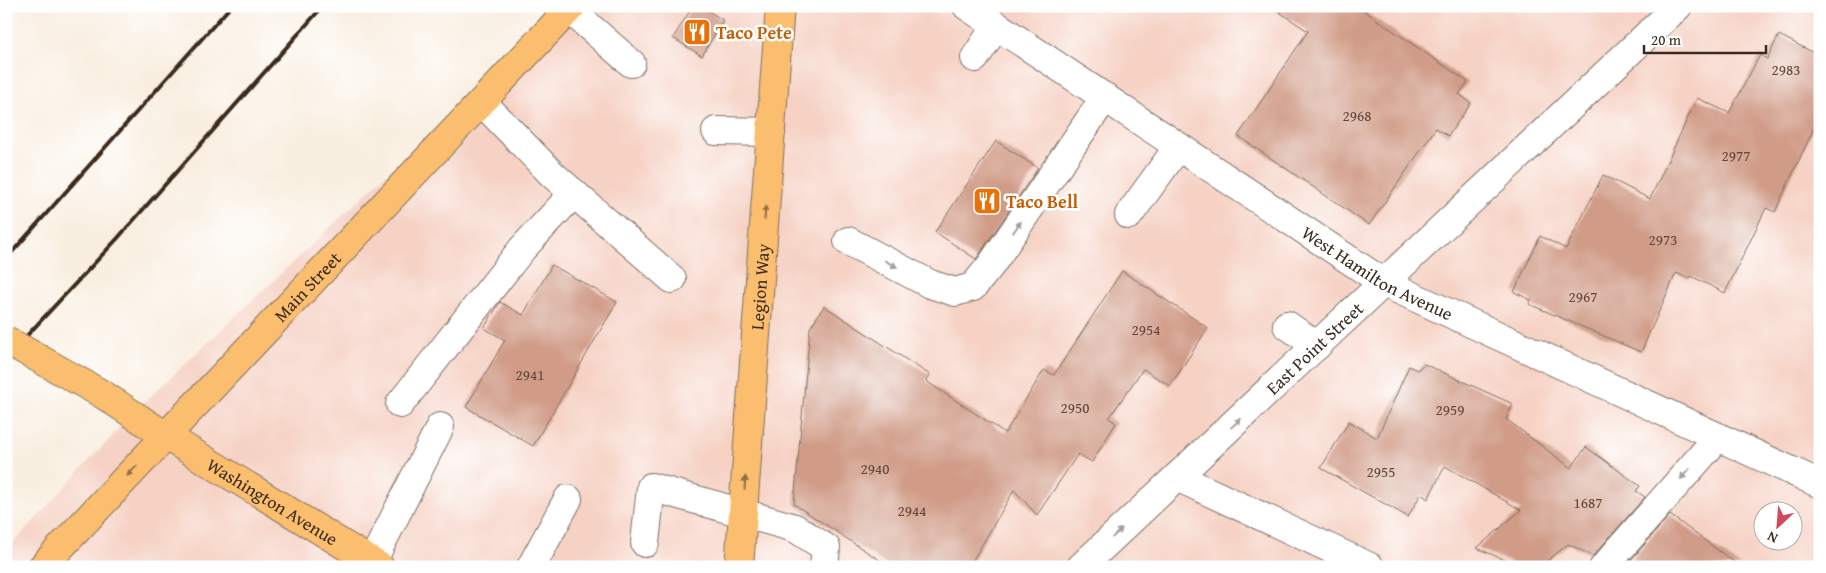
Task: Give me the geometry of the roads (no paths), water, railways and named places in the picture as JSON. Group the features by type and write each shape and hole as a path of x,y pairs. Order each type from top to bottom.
{"main road":[{"name":"Legion Way","path":"739,567 780,6"},
{"name":"Main Street","path":"42,567 571,8"},
{"name":"Washington Avenue","path":"6,340 102,394 166,436 376,564"}],"street":[{"name":"West Hamilton Avenue","path":"967,6 1384,283 1820,484"},
{"name":"East Point Street","path":"1082,567 1678,6"},
{"path":"571,8 631,63"},
{"path":"975,58 996,26"},
{"path":"848,241 930,284 955,292 973,287 991,265 1105,97"},
{"path":"482,102 574,193 672,280"},
{"path":"716,131 771,132"},
{"path":"1129,215 1178,147"},
{"path":"400,404 522,249 574,193"},
{"path":"1286,325 1317,346"},
{"path":"376,564 440,427"},
{"path":"1604,567 1718,437"},
{"path":"1177,478 1370,567"},
{"path":"645,543 651,487 743,511 795,528 826,548 824,567"},
{"path":"532,567 568,499"}],"railway":[{"path":"6,259 231,6"},
{"path":"6,358 117,239 323,6"}],"place":[{"name":"Taco Pete","path":"697,32"},
{"name":"Taco Bell","path":"987,201"}]}
